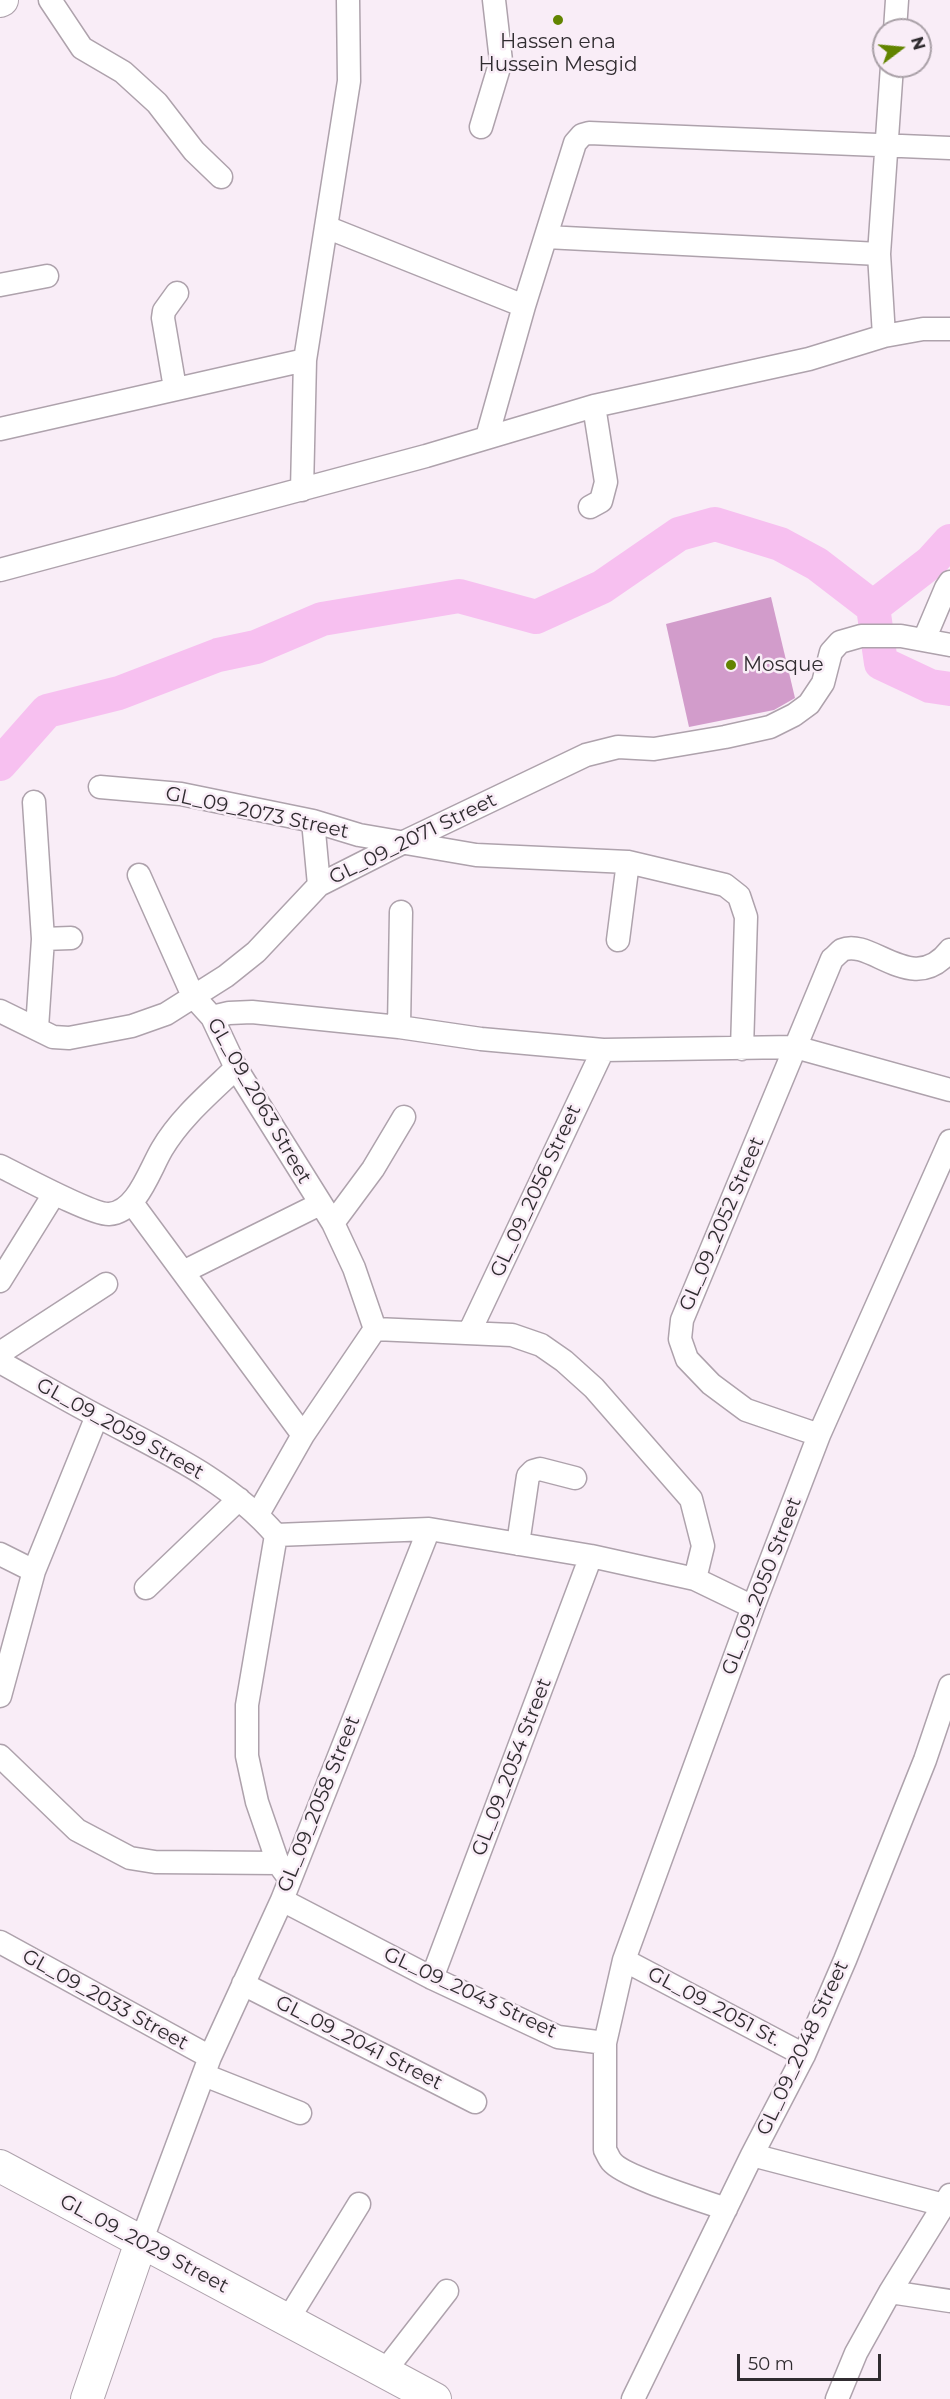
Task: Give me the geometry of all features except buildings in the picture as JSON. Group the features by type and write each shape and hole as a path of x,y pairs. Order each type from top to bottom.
{"main road":[{"name":"GL_09_2029 Street","path":"0,2166 435,2399"},
{"path":"87,2399 141,2242"}],"street":[{"path":"50,0 82,48 123,72 158,103 194,151 221,177"},
{"path":"302,490 305,360 349,81 348,0"},
{"path":"481,127 501,61 494,0"},
{"path":"896,18 897,0"},
{"path":"884,336 879,254 891,78"},
{"path":"488,437 524,306 575,144 582,135 589,133 950,148"},
{"path":"326,227 524,306"},
{"path":"546,237 879,254"},
{"path":"0,285 47,276"},
{"path":"175,388 163,318 164,311 177,292"},
{"path":"0,570 302,490 594,406 809,359 884,336 923,329 950,329"},
{"path":"0,429 305,360"},
{"path":"590,507 601,501 606,482 594,406"},
{"path":"950,582 924,640 950,645"},
{"name":"GL_09_2071 Street","path":"0,1011 53,1037 69,1038 132,1026 166,1014 226,976 256,952 319,885 404,842 586,755 618,747 654,749 770,727 794,715 809,704 823,683 831,652 840,642 861,636 901,636 924,640"},
{"name":"GL_09_2073 Street","path":"100,787 181,794 313,821 359,835 476,855 628,862 725,885 739,896 746,917 742,1049"},
{"path":"34,802 43,939 37,1028"},
{"path":"313,821 319,885"},
{"path":"618,940 628,862"},
{"name":"GL_09_2063 Street","path":"139,875 193,996 212,1017 236,1068 333,1223 354,1268 375,1329"},
{"path":"399,1027 401,912"},
{"path":"43,939 71,938"},
{"name":"GL_09_2052 Street","path":"819,1435 746,1410 711,1384 687,1359 680,1339 682,1320 832,959 843,950 856,949 907,968 928,967 942,960 950,950"},
{"path":"212,1017 229,1013 252,1012 399,1027 481,1039 603,1050 795,1047 950,1090"},
{"name":"GL_09_2056 Street","path":"469,1333 603,1050"},
{"path":"0,1166 54,1194 106,1214 118,1212 132,1203 163,1147 191,1113 236,1068"},
{"path":"333,1223 372,1169 404,1117"},
{"name":"GL_09_2050 Street","path":"605,2043 624,1959 753,1607 819,1435 950,1141"},
{"path":"0,1281 54,1194"},
{"path":"132,1203 303,1435"},
{"path":"183,1272 320,1204"},
{"path":"0,1353 106,1284"},
{"path":"258,1514 303,1435 375,1329 512,1335 541,1345 564,1361 594,1388 691,1499 703,1546 695,1579"},
{"name":"GL_09_2059 Street","path":"0,1362 183,1461 258,1514 276,1535"},
{"path":"0,1696 34,1571 97,1416"},
{"path":"518,1544 528,1476 540,1469 575,1478"},
{"path":"146,1588 239,1499"},
{"path":"0,1756 77,1830 130,1858 154,1862 283,1870 257,1802 247,1756 247,1705 276,1535 429,1529 591,1556 695,1579 753,1607"},
{"name":"GL_09_2058 Street","path":"141,2242 207,2066 282,1900 283,1870 429,1529"},
{"path":"0,1554 34,1571"},
{"name":"GL_09_2054 Street","path":"432,1978 591,1556"},
{"name":"GL_09_2048 Street","path":"633,2399 752,2155 804,2055 845,1960 920,1771 950,1686"},
{"name":"GL_09_2043 Street","path":"282,1900 432,1978 558,2037 605,2043"},
{"name":"GL_09_2033 Street","path":"0,1942 207,2066"},
{"name":"GL_09_2051 St.","path":"624,1959 804,2055"},
{"name":"GL_09_2041 Street","path":"243,1984 475,2102"},
{"path":"605,2043 606,2150 612,2162 638,2177 726,2209"},
{"path":"207,2066 300,2113"},
{"path":"752,2155 947,2200 890,2292 856,2353 837,2399"},
{"path":"287,2321 359,2204"},
{"path":"384,2372 447,2291"},
{"path":"890,2292 950,2301"}],"waterway":[{"path":"0,764 47,711 119,693 218,655 256,647 322,619 459,596 536,617 602,587 679,534 715,524 780,544 817,564 873,607 881,663 930,686 950,689"},
{"path":"873,607 931,562 950,541"}],"place":[{"name":"Hassen ena Hussein Mesgid","path":"558,20"},
{"name":"Mosque","path":"731,665"}]}
